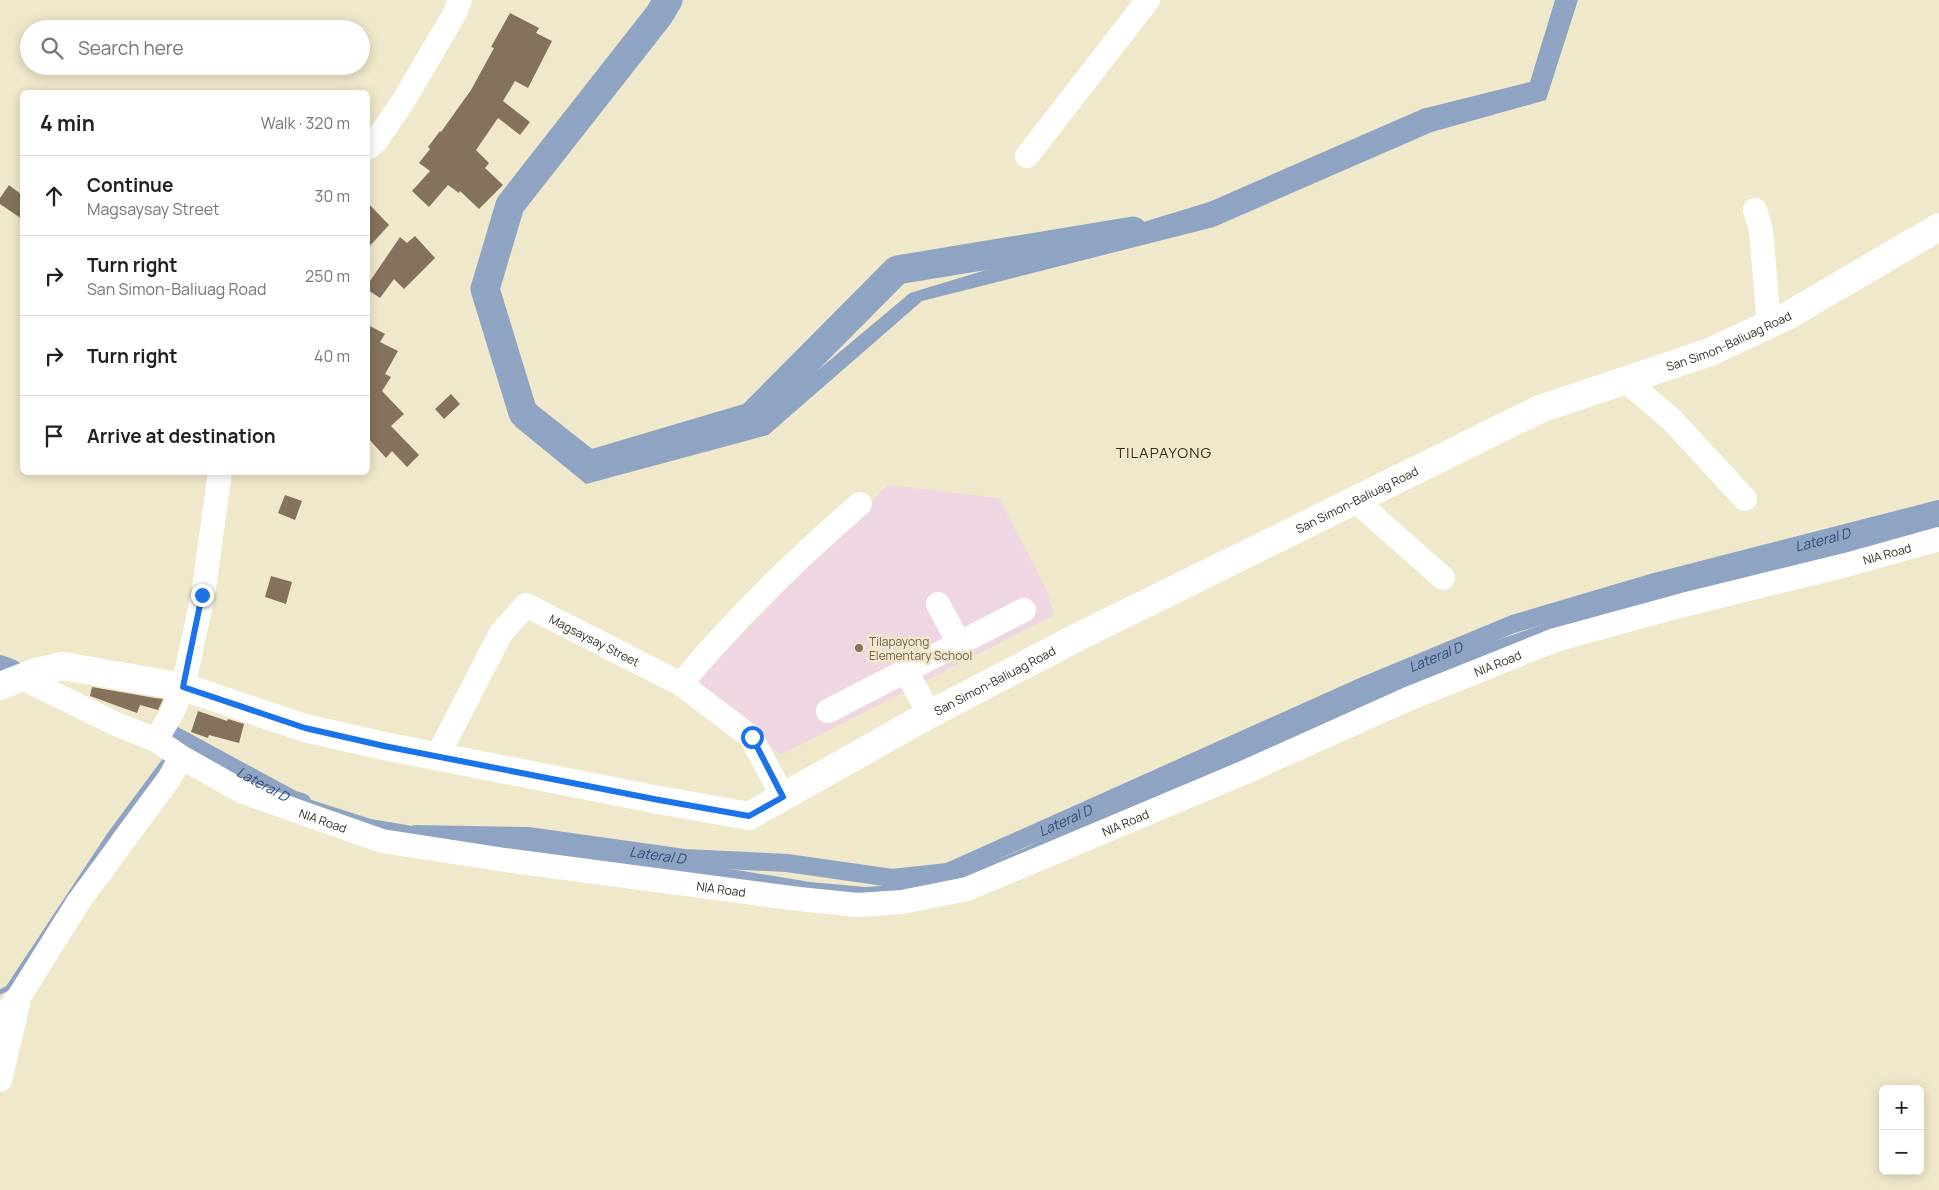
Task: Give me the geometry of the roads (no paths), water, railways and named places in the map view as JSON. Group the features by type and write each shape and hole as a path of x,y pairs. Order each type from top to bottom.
{"main road":[{"name":"San Simon-Baliuag Road","path":"11,682 36,672 63,666 183,687 305,728 384,746 749,816 930,714 1078,637 1540,409 1710,352 1789,315 1939,227"}],"street":[{"path":"370,146 376,141 404,100 455,13 460,0"},
{"path":"1027,156 1148,0"},
{"path":"1755,210 1760,230 1769,324"},
{"path":"1625,380 1671,419 1745,499"},
{"path":"156,740 172,713 183,687 202,595 220,475"},
{"path":"1355,500 1443,578"},
{"path":"681,684 752,603 809,548 860,504"},
{"name":"NIA Road","path":"11,682 156,740 243,792 382,841 505,860 823,902 858,905 902,902 967,889 1243,773 1408,699 1555,640 1664,610 1846,566 1939,539"},
{"path":"938,604 959,643"},
{"name":"Magsaysay Street","path":"437,756 501,633 526,605 681,684 752,737 783,797"},
{"path":"828,711 1024,610"},
{"path":"905,670 930,714"},
{"path":"0,1022 20,995 79,901 169,779 180,756"},
{"path":"0,1080 20,995"}],"water":[{"path":"1555,0 1578,0 1546,100 1432,132 1214,227 922,301 768,435 586,484 515,426 523,413 589,465 756,422 910,293 1209,202 1422,109 1530,82"},
{"name":"Lateral D","path":"1939,515 1939,533 1705,594 972,880 881,898 439,847 287,803 293,794 371,819 407,825 451,838 505,841 600,851 650,860 737,870 810,882 865,887 897,885 968,872 1025,848 1156,783 1213,761 1339,704 1388,685 1442,659 1620,598 1869,533 1901,527"}],"waterway":[{"path":"668,0 659,15 510,205 485,289 523,413 589,465 751,417 897,270 1133,231"},
{"name":"Lateral D","path":"415,834 528,836 684,858 787,863 892,878 948,872 1368,684 1513,624 1655,582 1939,509"},
{"name":"Lateral D","path":"0,664 13,669"},
{"name":"Lateral D","path":"170,733 292,799 302,802"},
{"path":"0,992 8,988 110,834 164,761"}],"place":[{"name":"Tilapayong Elementary School","path":"859,648"}],"district":[{"name":"TILAPAYONG","path":"1164,452"}]}
